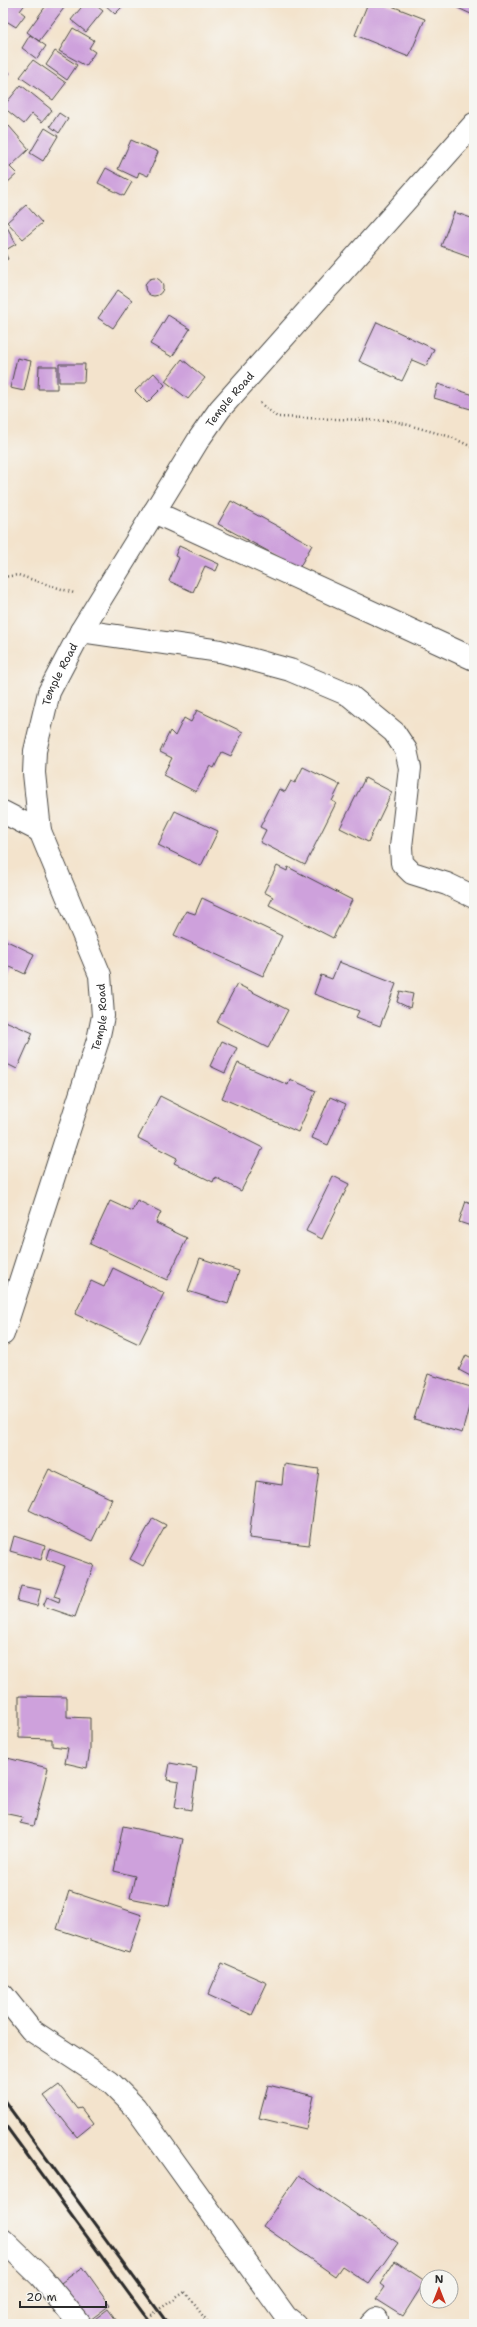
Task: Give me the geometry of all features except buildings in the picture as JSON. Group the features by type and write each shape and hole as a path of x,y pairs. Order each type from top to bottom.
{"street":[{"name":"Temple Road","path":"3,1334 98,1040 103,1016 100,975 40,831 34,773 35,751 49,692 82,631 199,439 239,387 474,124"},
{"path":"154,512 474,659"},
{"path":"82,631 220,651 290,670 348,695 394,732 406,750 410,768 401,847 402,863 412,873 447,884 474,897"},
{"path":"3,812 40,831"},
{"path":"3,1995 31,2030 110,2082 135,2107 286,2317 295,2324"},
{"path":"3,2240 41,2277 80,2324"}],"path":[{"path":"239,387 277,417 394,421 451,437 474,448"},
{"path":"3,576 18,575 100,601"},
{"path":"137,2324 185,2292 209,2324"}],"railway":[{"path":"3,2099 168,2324"},
{"path":"3,2122 151,2324"}]}
